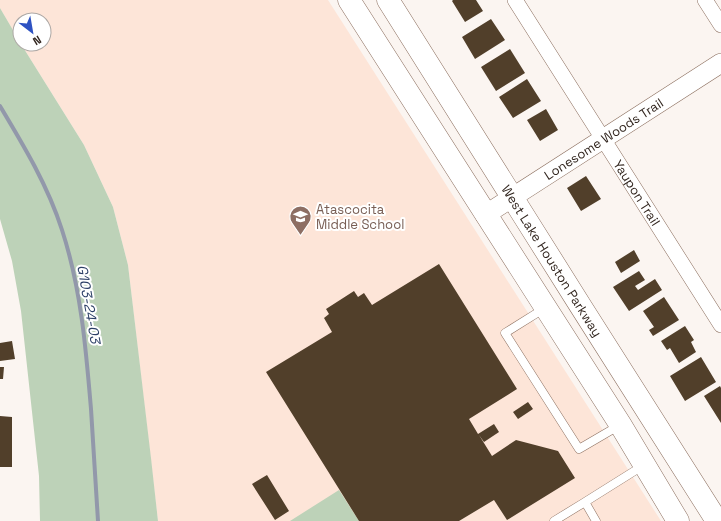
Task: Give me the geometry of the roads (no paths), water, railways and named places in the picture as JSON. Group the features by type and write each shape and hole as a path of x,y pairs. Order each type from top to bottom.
{"main road":[{"path":"349,0 620,424 678,521"},
{"name":"West Lake Houston Parkway","path":"388,0 621,372 717,521"},
{"path":"545,308 563,307 575,317 588,334 609,368 621,372"},
{"path":"620,424 645,409"}],"street":[{"name":"Yaupon Trail","path":"515,0 721,325"},
{"path":"705,0 721,25"},
{"name":"Lonesome Woods Trail","path":"485,215 721,63"}],"lane":[{"path":"545,308 505,333 578,449 620,424"},
{"path":"554,521 644,465"},
{"path":"585,502 596,521"}],"waterway":[{"name":"G103-24-03","path":"0,106 43,182 62,230 74,274 82,319 87,364 98,521"}],"place":[{"name":"Atascocita Middle School","path":"300,236"}]}
